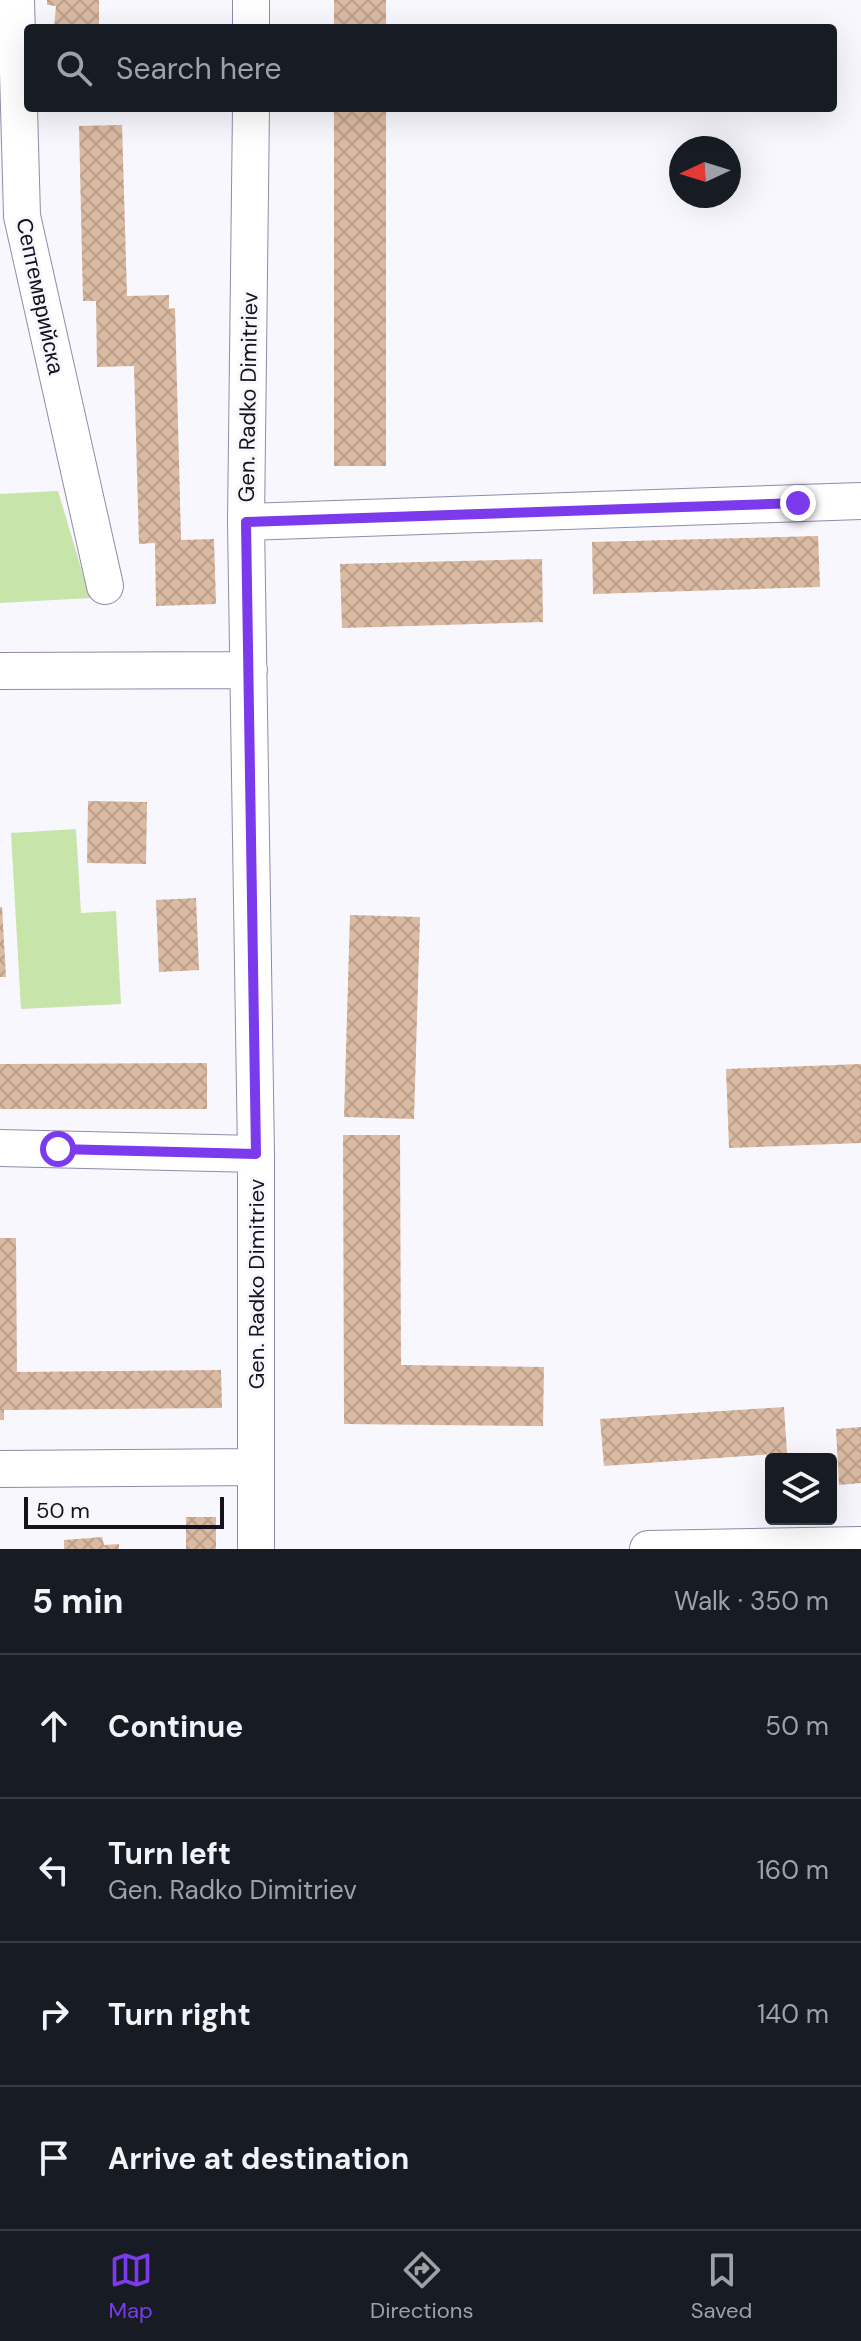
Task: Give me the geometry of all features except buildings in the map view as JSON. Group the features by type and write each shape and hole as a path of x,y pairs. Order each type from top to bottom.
{"street":[{"name":"Септемврийска","path":"16,0 22,216 105,586"},
{"path":"251,0 251,24"},
{"name":"Gen. Radko Dimitriev","path":"251,112 246,522 256,1154 256,1549"},
{"path":"246,522 861,501"},
{"path":"0,671 249,670"},
{"path":"0,1148 256,1154"},
{"path":"0,1469 256,1467"},
{"path":"648,1549 861,1545"}],"green space":[{"path":"58,491 90,598 0,603 0,494"},
{"path":"76,829 81,913 116,911 121,1004 21,1009 11,833"}],"route":[{"path":"58,1149 256,1154 246,522 798,503"}]}
